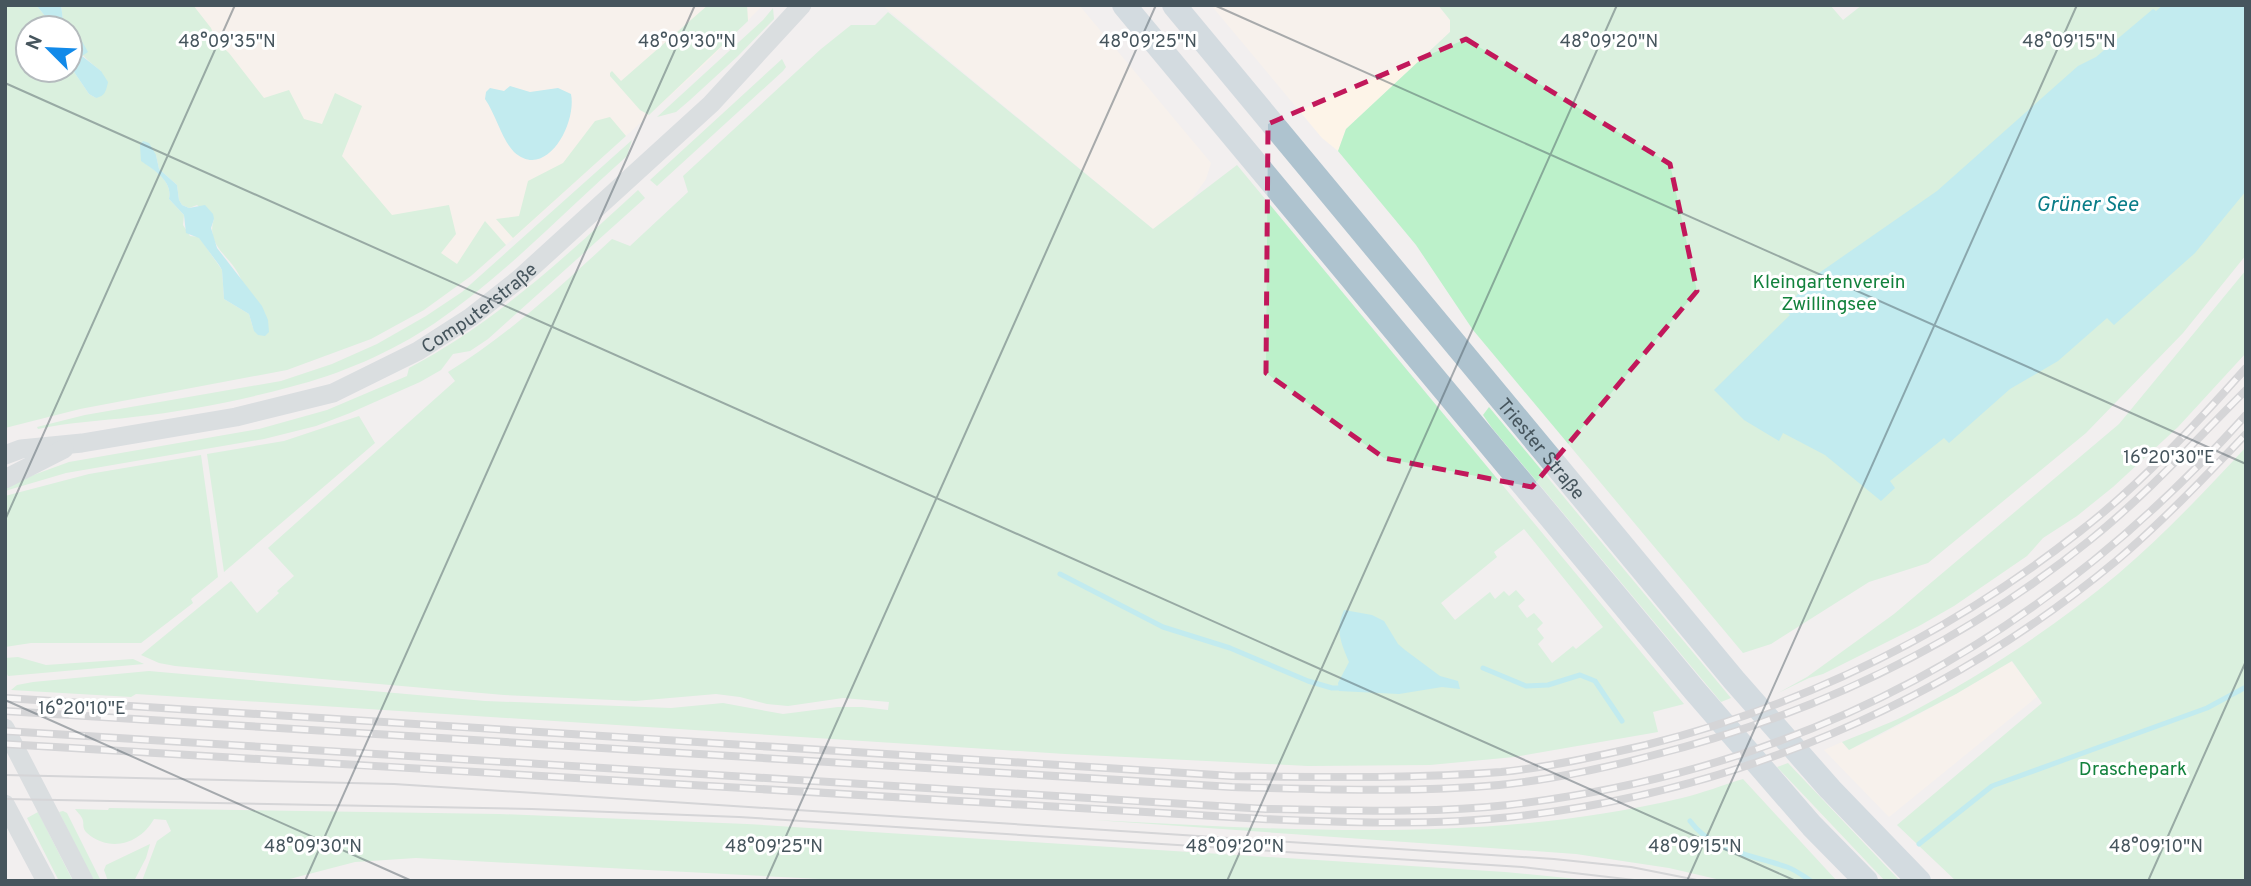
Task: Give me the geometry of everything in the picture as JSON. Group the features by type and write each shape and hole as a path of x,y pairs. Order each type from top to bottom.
{"main road":[{"name":"Triester Straße","path":"1124,5 1686,681 1812,826 1866,881"},
{"name":"Triester Straße","path":"1174,5 1734,680 1830,789 1919,881"}],"street":[{"name":"Computerstraße","path":"5,454 21,449 74,444 236,417 333,393 418,351 471,317 519,279 711,104 800,10 818,5"},
{"name":"Computerstraße","path":"5,479 74,444"},
{"path":"5,728 84,881"},
{"path":"5,803 46,881"}],"highlighted area":[{"path":"1466,39 1670,164 1697,291 1532,487 1384,458 1266,373 1268,124"}],"shaded area":[{"path":"138,5 763,5 706,63 506,245 471,276 424,310"},
{"path":"882,5 1079,5 1211,163 1206,179 1191,200 1153,229"},
{"path":"1211,5 1438,5 1450,20 1450,32 1346,129 1338,151 1322,138"},
{"path":"2011,661 2038,696 1889,817 1824,750 1842,742 1849,750 1877,737"}],"green space":[{"path":"5,5 36,5 43,14 14,14 14,84 82,84 89,94 96,98 101,71 84,56 84,14 62,14 61,5 193,5 211,28 216,41 229,53 264,98 289,90 304,119 322,124 335,93 362,106 342,156 392,215 449,205 456,234 441,253 457,264 485,221 506,245 471,276 424,310 371,339 287,370 80,409 5,428","holes":["156,155 159,169 177,185 182,205 189,208 197,205 214,219 213,236 243,283 254,331 249,314 224,299 222,270 199,237 190,236 183,225 184,215 169,199 165,181 141,160"]},
{"path":"708,5 747,5 748,21 649,115 640,110 610,73 612,71 621,81"},
{"name":"Kleingartenverein Zwillingsee","path":"1438,5 1830,5 1843,20 1862,5 2246,5 2246,255 2183,333 2086,433 1928,563 1869,582 1771,644 1743,653 1473,330 1416,245 1338,151 1346,129 1450,32 1450,20"},
{"path":"773,8 774,19 738,56 676,112 657,117 763,20"},
{"path":"888,12 1153,229 1237,165 1684,704 1653,712 1658,732 1514,757 1430,765 1308,766 1065,754 136,694 131,697 11,690 17,685 33,682 149,671 485,701 671,708 723,703 783,714 838,707 888,710 889,702 843,698 788,706 716,694 635,701 504,695 175,666 141,655 231,581 257,613 294,576 268,548 455,381 448,372 513,326 612,239 630,246 688,192 683,176 821,49 851,25 875,25","holes":["1524,529 1603,627 1576,649 1573,646 1552,663 1538,644 1544,638 1537,629 1543,623 1534,613 1527,618 1518,606 1525,600 1516,590 1509,596 1504,591 1495,599 1490,592 1455,620 1441,603 1497,557 1494,552"]},
{"path":"782,59 786,67 783,71 657,186 650,180"},
{"path":"610,117 626,136 513,238 496,219 519,216 528,181 563,163 595,121"},
{"path":"632,140 627,156 486,285 435,323 383,353 309,382 232,401 153,415 37,427 85,415 281,381 332,364 377,344 462,292"},
{"path":"638,190 645,198 488,339 470,351 453,354 441,370 420,382 316,426 264,439 66,473 5,491 6,485 69,462 259,429 327,410 407,376 409,368 441,350 501,309"},
{"path":"2246,270 2246,353 2178,427 2113,487 2077,516 2043,538 2027,556 1954,606 1823,674 1776,694 1807,677 1894,614 2119,424"},
{"path":"1489,407 1731,698 1721,702 1492,428 1483,415"},
{"path":"359,416 375,443 224,572 207,454 284,441"},
{"name":"Draschepark","path":"2246,447 2246,881 1956,881 1897,825 2042,703 2012,661 1956,694 1849,750 1842,742 1898,719 1934,700 2016,650 2068,613 2152,544"},
{"path":"201,455 218,577 191,599 193,603 141,643 31,643 5,647 5,496 89,474"},
{"path":"18,657 46,665 133,659 144,664 8,676 5,658"},
{"path":"1788,763 1900,881 1885,881 1777,767"},
{"path":"1743,779 1837,881 1725,881 1669,868 1576,854 1094,820 1315,830 1463,828 1609,813 1698,794"},
{"path":"75,809 499,814 747,824 1505,872 1598,881 858,881 416,858 355,862 282,881 142,881 157,841 171,831 166,820 154,819 141,835 133,840 105,843 87,833 82,818"},
{"path":"38,812 73,881 59,881 27,818"},
{"path":"59,812 67,813 101,881 93,881"},
{"path":"150,844 134,881 108,881 104,870 106,865"}],"water":[{"path":"36,5 61,5 62,14 43,14"},
{"name":"Grüner See","path":"2163,5 2246,5 2246,191 2195,253 2114,325 2107,318 2058,361 2010,389 1949,443 1944,438 1890,481 1895,488 1881,501 1825,455 1783,433 1779,441 1744,420 1714,390 1790,315 1784,308 1819,273 1937,191 2078,66 2096,57 2153,9 2156,11"},
{"path":"84,58 101,71 108,82 105,93 101,96 96,98 89,94 82,84"},
{"path":"510,86 530,92 558,88 571,94 569,120 557,145 548,154 537,159 526,159 514,152 506,141 485,99 490,88 504,91"},
{"path":"143,141 149,143 156,155 159,169 177,185 182,205 189,208 205,205 213,214 211,228 217,248 262,306 268,320 269,332 265,336 254,331 249,314 224,299 222,270 199,238 186,233 184,215 169,199 165,181 141,161 140,145"},
{"path":"1344,610 1372,615 1384,621 1398,644 1440,676 1458,681 1460,689 1442,687 1399,694 1339,691 1338,683 1349,662 1340,630"}],"waterway":[{"path":"1060,574 1163,627 1230,648 1308,681 1332,688 1345,688"},
{"path":"1483,668 1526,686 1548,685 1580,675 1595,681 1622,721"},
{"path":"1919,844 1992,786 2207,708 2246,687"},
{"path":"1690,821 1710,840 1722,846 1790,868 1811,881"}],"tram line":[{"path":"5,775 394,784 1554,859 1631,867 1702,881"},
{"path":"5,799 532,809 739,817 1522,867 1643,881"}],"railway":[{"path":"5,698 1232,776 1434,776 1538,767 1646,745 1705,729 1819,687 1928,633 2030,569 2102,514 2166,454 2246,368"},
{"path":"5,711 1232,787 1432,789 1537,780 1594,770 1710,740 1826,698 1936,644 2041,578 2111,523 2246,390"},
{"path":"5,731 1266,809 1418,810 1508,805 1618,787 1722,761 1820,725 1914,680 2003,627 2088,565 2169,494 2246,415"},
{"path":"5,744 1263,819 1418,822 1511,817 1593,805 1675,787 1754,763 1832,734 1907,699 1980,658 2050,612 2116,561 2199,483 2246,434"}]}
